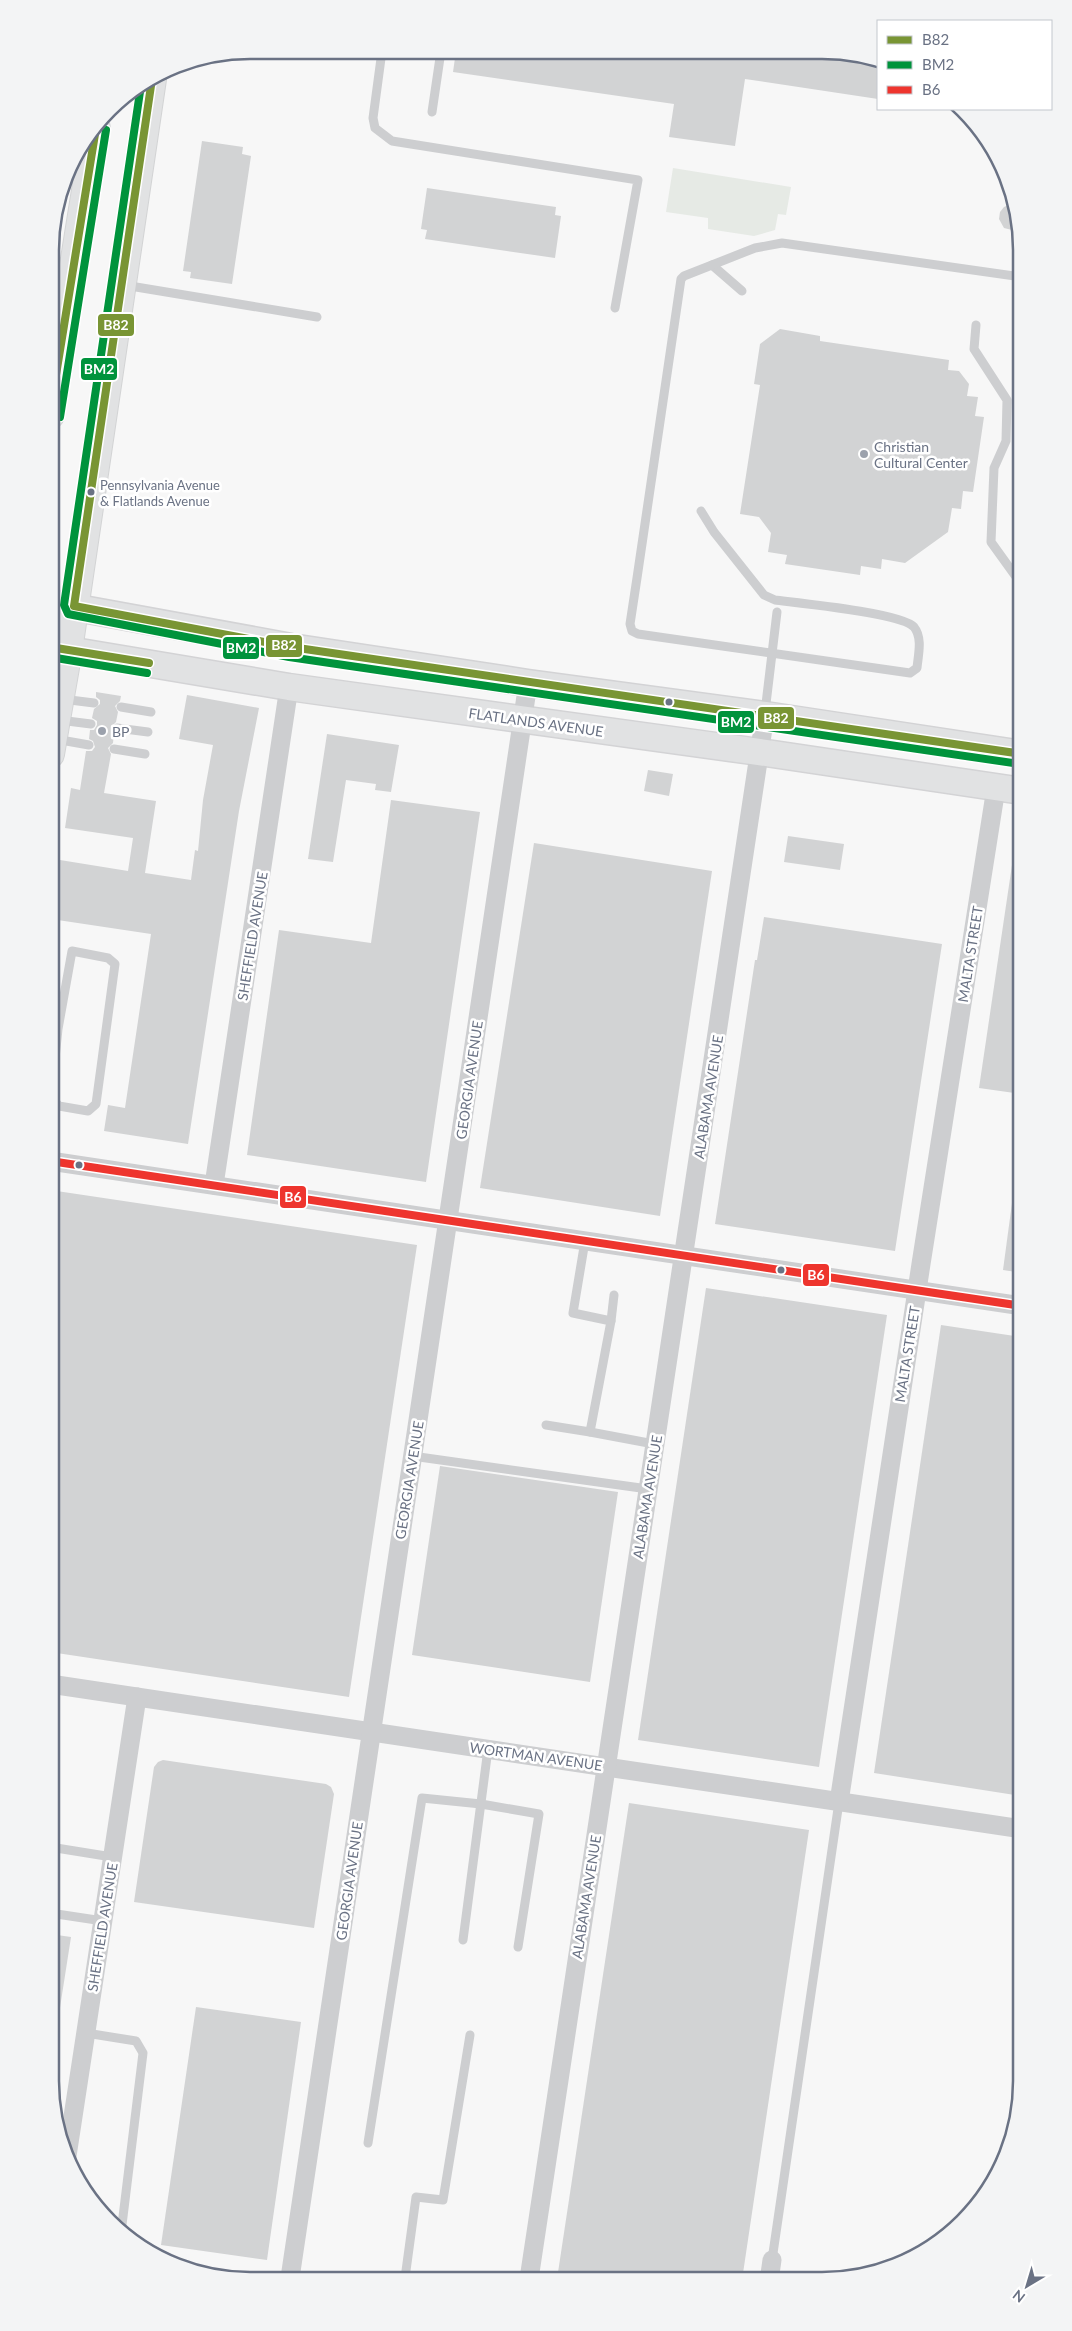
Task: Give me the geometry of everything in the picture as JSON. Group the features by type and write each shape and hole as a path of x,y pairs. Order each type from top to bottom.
{"main road":[{"path":"59,649 62,604 121,285 151,86"},
{"path":"59,359 94,139"},
{"path":"62,604 291,647 1013,753"},
{"name":"FLATLANDS AVENUE","path":"59,649 289,687 760,752 1013,790"}],"street":[{"name":"GEORGIA AVENUE","path":"291,2272 528,683"},
{"name":"SHEFFIELD AVENUE","path":"214,1185 289,687"},
{"name":"ALABAMA AVENUE","path":"530,2272 765,715"},
{"name":"MALTA STREET","path":"839,1802 996,788"},
{"path":"59,1162 1013,1305"},
{"name":"WORTMAN AVENUE","path":"59,1685 1013,1828"},
{"name":"SHEFFIELD AVENUE","path":"69,2143 136,1697"},
{"path":"770,2272 772,2260"}],"lane":[{"path":"381,59 373,118 375,128 392,141 638,180 615,308"},
{"path":"432,112 440,59"},
{"path":"701,511 714,532 764,595 775,600 907,621 914,628 919,640 917,668 910,673 638,634 632,631 630,624 681,280 684,276 755,248 782,243 1013,276"},
{"path":"712,265 742,291"},
{"path":"121,285 318,317"},
{"path":"976,325 974,349 1007,400 1006,441 994,468 991,542 1013,573"},
{"path":"765,715 777,612"},
{"path":"59,725 94,703"},
{"path":"121,708 151,712"},
{"path":"59,728 91,724"},
{"path":"118,728 148,732"},
{"path":"59,730 89,745"},
{"path":"114,749 145,754"},
{"path":"59,1007 72,951 108,958 115,964 96,1104 88,1111 59,1106"},
{"path":"585,1241 573,1313 611,1321"},
{"path":"590,1432 611,1321 614,1295"},
{"path":"546,1425 654,1444"},
{"path":"412,1456 648,1489"},
{"path":"463,1940 488,1749"},
{"path":"368,2143 422,1798 481,1804 539,1814 518,1946"},
{"path":"772,2260 839,1802"},
{"path":"59,1849 112,1858"},
{"path":"59,1914 103,1921"},
{"path":"86,2033 136,2041 143,2053 122,2223"},
{"path":"406,2272 416,2197 443,2200 470,2035"}],"shaded area":[{"path":"673,168 791,187 786,215 778,214 775,230 754,236 708,229 708,218 666,212"}],"building":[{"path":"455,59 835,59 860,62 877,67 877,99 745,79 735,146 669,137 674,104 453,72"},
{"path":"202,141 243,147 242,154 251,156 232,284 190,278 191,272 183,271"},
{"path":"427,188 556,207 555,215 561,216 555,258 425,239 427,230 421,229"},
{"path":"1008,205 1012,230 1004,228 999,219 1000,212"},
{"name":"Christian Cultural Center","path":"780,329 820,336 820,341 949,360 948,370 959,371 969,384 967,396 978,397 975,416 984,417 973,492 963,491 961,509 952,508 948,532 905,563 882,559 881,569 861,566 860,575 785,564 787,555 768,552 771,533 759,517 740,514 760,385 754,384 760,344"},
{"path":"96,692 121,696 120,701 115,706 118,712 116,722 111,727 114,733 113,743 108,748 111,754 104,793 156,801 145,873 191,880 195,850 198,851 203,800 213,745 179,739 187,695 259,708 239,811 188,1144 104,1131 108,1105 125,1108 151,934 59,920 60,860 128,871 133,838 65,828 71,788 80,790 86,751 92,751 95,747 93,741 89,739 90,730 94,730 97,725 97,721 92,718 94,709 100,704 100,700 96,697"},
{"path":"327,734 399,745 391,792 375,790 376,784 346,780 333,862 308,859"},
{"path":"648,770 673,774 669,796 644,791"},
{"path":"391,800 480,812 426,1182 247,1155 279,930 371,943"},
{"path":"788,836 844,844 840,870 784,862"},
{"path":"534,843 712,871 660,1216 480,1188"},
{"path":"1012,865 1013,865 1013,1093 979,1088"},
{"path":"764,917 942,944 895,1251 715,1224 755,960 757,960"},
{"path":"59,1191 417,1245 349,1697 59,1653"},
{"path":"1012,1203 1013,1203 1013,1272 1003,1270"},
{"path":"706,1288 887,1315 819,1767 638,1740"},
{"path":"941,1325 1013,1336 1013,1795 874,1773"},
{"path":"440,1466 618,1492 590,1682 412,1655"},
{"path":"163,1760 326,1784 331,1787 334,1794 314,1928 134,1902 154,1767"},
{"path":"629,1803 809,1830 743,2272 558,2272"},
{"path":"59,1935 71,1937 59,2014"},
{"path":"196,2007 301,2022 267,2260 161,2245"}],"transit line":[{"name":"B82","path":"151,86 74,606 291,647 1013,753"},
{"name":"BM2","path":"140,94 64,605 68,614 289,657 1013,763"},
{"name":"BM2","path":"60,417 106,130"},
{"name":"B82","path":"59,356 94,139"},
{"name":"B82","path":"59,648 149,663"},
{"name":"BM2","path":"59,658 147,673"},
{"name":"B6","path":"59,1162 1013,1305"}],"place":[{"name":"Christian Cultural Center","path":"864,454"},
{"name":"Pennsylvania Avenue & Flatlands Avenue","path":"91,492"},
{"name":"BP","path":"102,731"}]}
